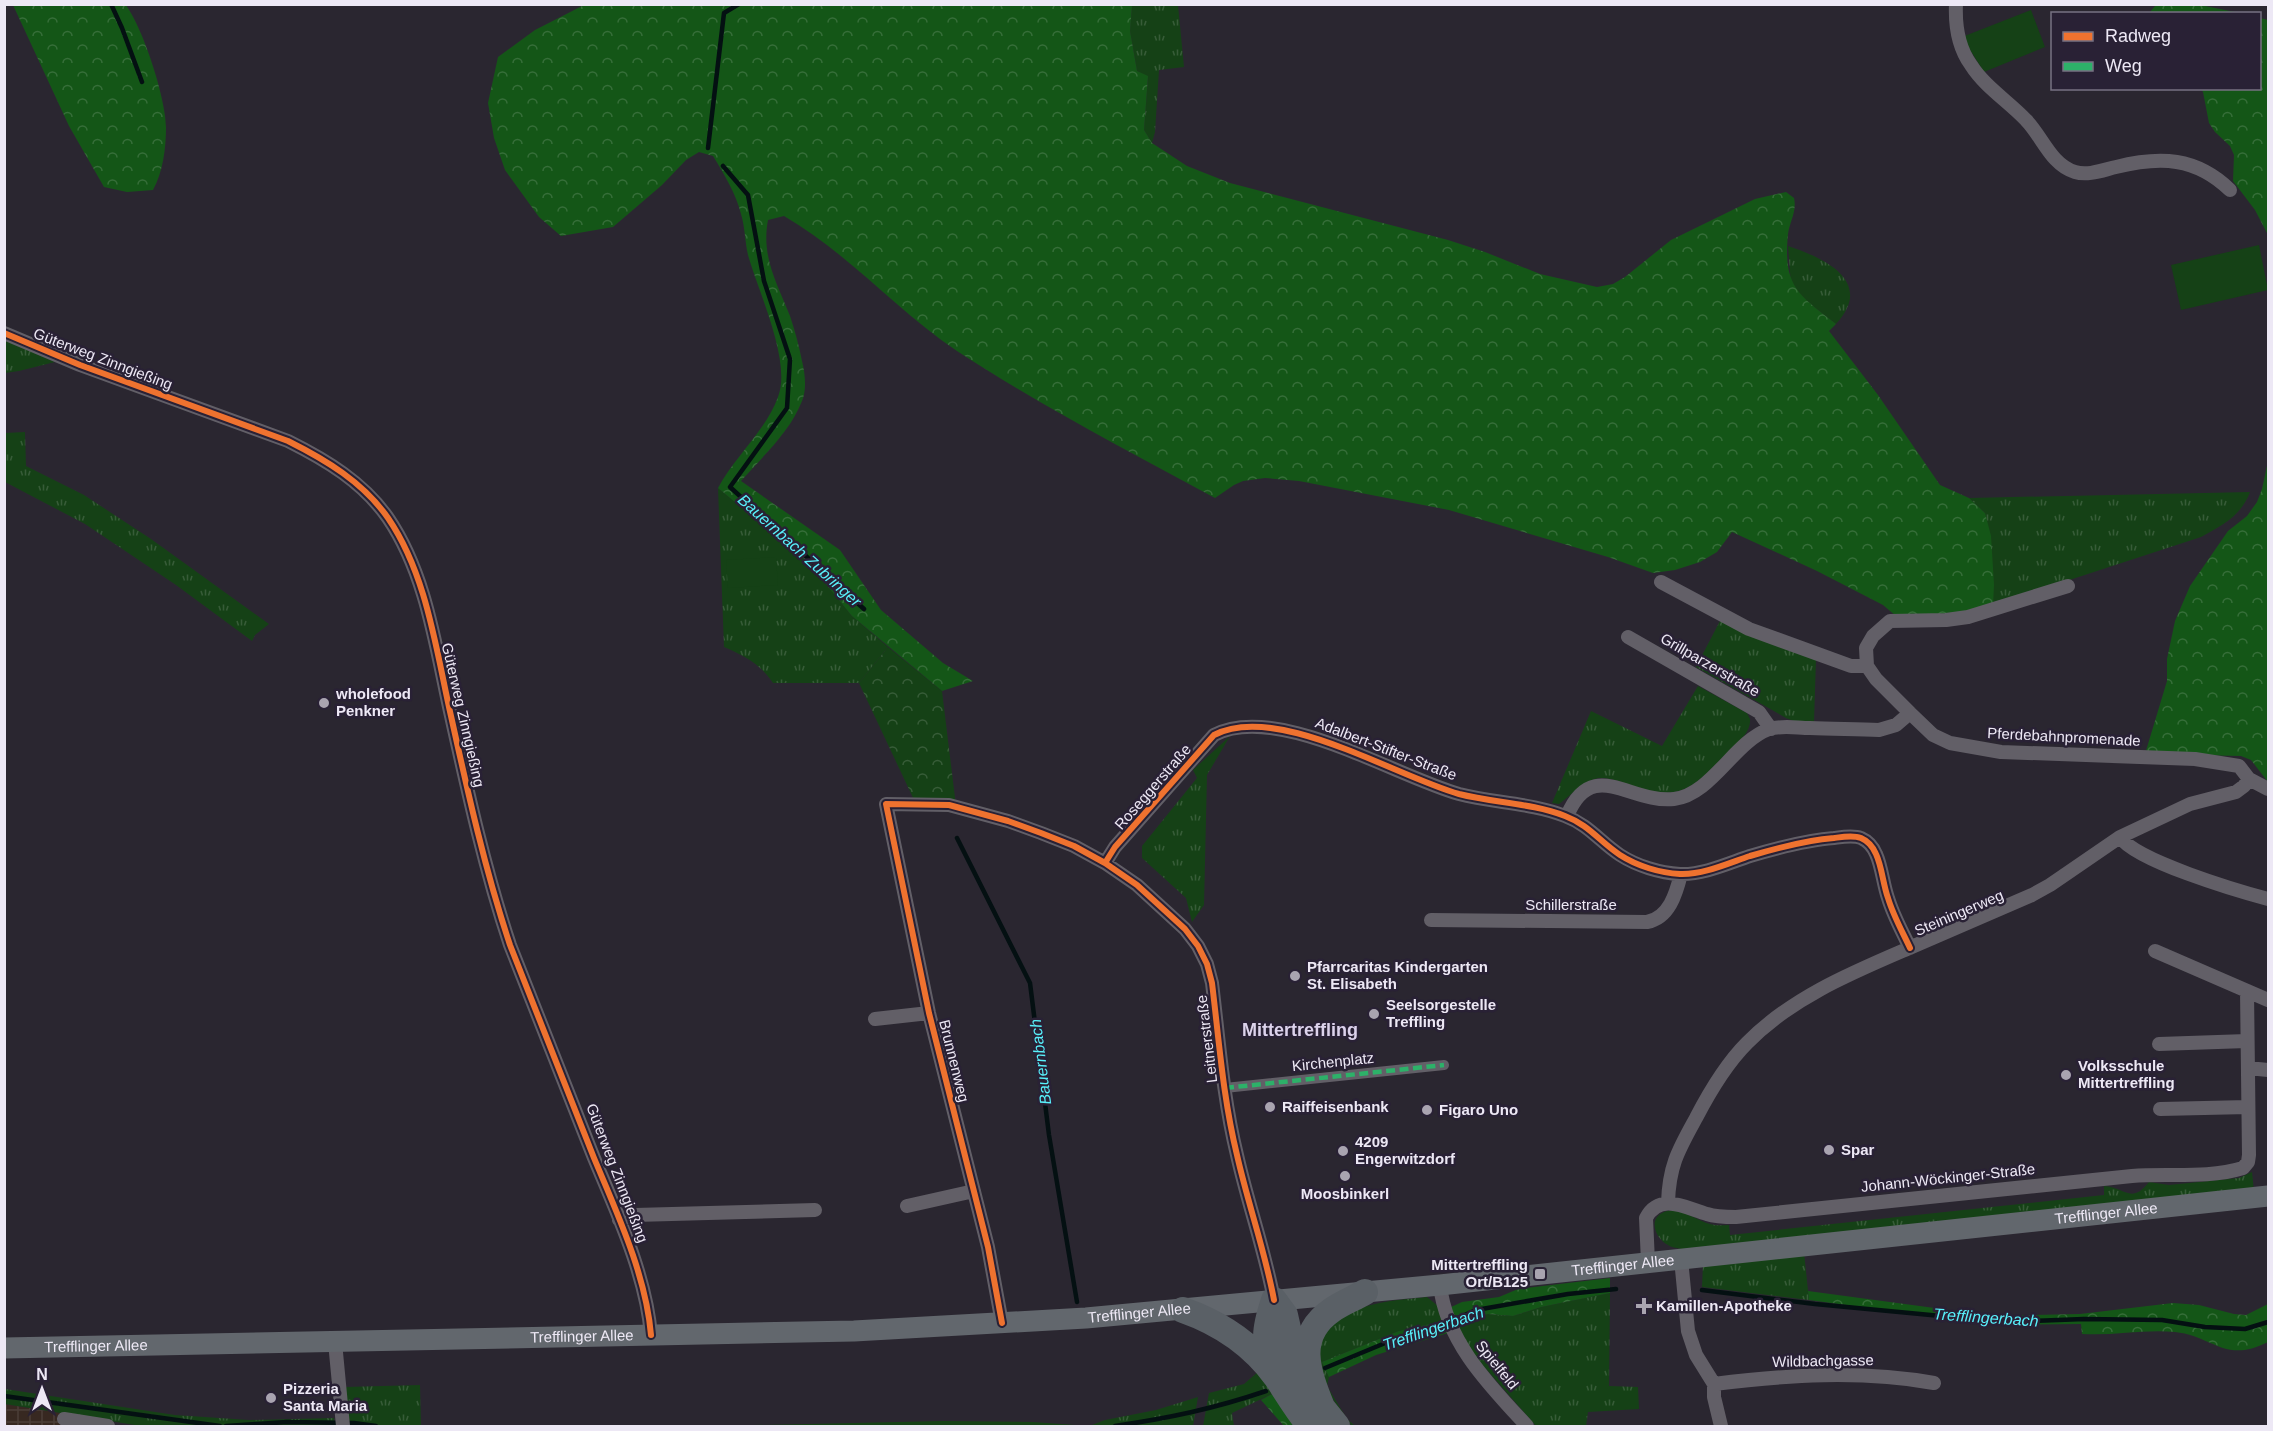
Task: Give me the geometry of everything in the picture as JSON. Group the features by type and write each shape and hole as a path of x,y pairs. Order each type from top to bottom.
{"highway":[{"path":"1323,1420 1307,1361 1308,1343 1312,1332 1332,1310 1365,1292"},
{"path":"1274,1300 1265,1326 1269,1355 1275,1375"},
{"path":"1274,1300 1285,1315 1300,1372 1323,1420"},
{"path":"1183,1310 1217,1324 1243,1341 1323,1420"}],"main road":[{"name":"Trefflinger Allee","path":"4,1348 335,1342 650,1330 854,1331 1002,1323 1183,1310 1440,1285 2268,1196"}],"street":[{"path":"1956,4 1957,33 1971,66 1990,88 2027,121 2063,166 2075,172 2087,174 2144,162 2184,163 2197,166 2211,174 2230,190"},
{"name":"Güterweg Zinngießing","path":"4,333 80,365 288,441 344,473 367,493 388,518 408,554 421,589 497,904 514,956 619,1220 643,1289 650,1330"},
{"path":"1661,582 1749,629 1851,666 1867,666 1865,657 1868,645 1880,628 1890,621 1946,620 1968,617 2068,586"},
{"name":"Grillparzerstraße","path":"1628,637 1759,712 1771,729"},
{"name":"Pferdebahnpromenade","path":"1867,666 1876,679 1933,735 1950,743 1982,750 2222,762 2239,766 2249,779 2268,789"},
{"path":"1567,816 1578,795 1587,788 1596,786 1666,800 1687,795 1700,787 1752,739 1771,729 1879,730 1896,725 1910,713"},
{"name":"Adalbert-Stifter-Straße","path":"1222,731 1250,726 1277,729 1330,744 1423,782 1459,794 1567,816 1586,826 1621,856 1643,867 1681,874 1701,871 1792,845 1826,838 1860,838 1870,844 1876,855 1889,902 1910,948"},
{"name":"Roseggerstraße","path":"1105,863 1115,847 1185,767 1214,735 1222,731"},
{"name":"Steiningerweg","path":"1668,1203 1670,1175 1677,1152 1711,1091 1735,1056 1782,1013 1804,998 1871,964 2032,895 2120,837 2190,804 2236,792 2249,779"},
{"name":"Leitnerstraße","path":"886,804 949,805 1008,821 1074,846 1105,863 1137,885 1185,928 1207,964 1212,983 1225,1088 1236,1153 1266,1257 1274,1300"},
{"name":"Brunnenweg","path":"886,804 929,1013 974,1191 1001,1309 1002,1323"},
{"path":"2120,837 2131,848 2203,880 2268,899"},
{"name":"Schillerstraße","path":"1431,920 1647,922 1657,920 1669,906 1676,894 1681,874"},
{"path":"2155,951 2268,1000"},
{"name":"Johann-Wöckinger-Straße","path":"1668,1203 1719,1217 1736,1217 2152,1174 2169,1176 2236,1170 2248,1162 2247,991"},
{"name":"Brunnenweg","path":"876,1019 929,1013"},
{"path":"2159,1044 2247,1041"},
{"name":"Kirchenplatz","path":"1225,1088 1444,1065"},
{"path":"2248,1068 2268,1070"},
{"path":"2160,1109 2248,1107"},
{"path":"907,1206 974,1191"},
{"path":"1648,1262 1646,1218 1655,1207 1668,1203"},
{"path":"619,1220 635,1215 815,1210"},
{"path":"1681,1258 1689,1335 1696,1355 1714,1384 1714,1397 1721,1426"},
{"name":"Spielfeld","path":"1440,1285 1444,1308 1467,1356 1527,1426"},
{"path":"335,1342 342,1426"},
{"name":"Wildbachgasse","path":"1714,1384 1761,1378 1823,1375 1884,1377 1934,1383"},
{"path":"64,1419 108,1426"}],"shaded area":[{"path":"4,1404 66,1414 64,1426 5,1426"}],"green space":[{"path":"125,4 146,46 158,82 165,115 166,135 163,160 153,190 127,192 104,187 69,126 13,5"},
{"path":"584,5 1132,5 1130,31 1137,71 1148,76 1144,130 1152,143 1187,166 1230,183 1448,240 1540,274 1597,287 1613,284 1625,277 1671,240 1755,199 1786,192 1794,198 1795,203 1788,234 1787,252 1791,278 1796,288 1812,305 1836,324 1829,331 1878,395 1940,485 1969,498 1985,513 1991,536 1993,605 1966,613 1896,616 1883,605 1817,571 1732,532 1717,552 1700,562 1675,570 1653,573 1608,557 1449,510 1299,481 1265,478 1243,481 1215,498 1052,409 988,371 913,318 851,264 807,231 784,216 768,220 766,233 768,258 797,338 804,371 805,391 790,423 775,444 741,481 840,550 881,610 943,663 973,681 942,691 852,616 808,562 718,488 772,410 781,382 781,365 772,326 748,255 739,207 713,156 699,152 686,160 662,185 613,227 561,236 539,217 505,170 494,138 488,103 498,57 535,30"},
{"path":"1132,5 1178,5 1184,67 1159,70 1155,132 1152,143 1144,130 1148,77 1137,71 1130,31"},
{"path":"2156,5 2200,5 2235,12 2150,12"},
{"path":"2031,10 2045,47 1984,72 1962,37"},
{"path":"2261,18 2268,20 2268,235 2255,210 2233,181 2234,155 2230,146 2209,123 2202,90 2261,90"},
{"path":"2259,245 2268,290 2181,310 2171,265"},
{"path":"1788,246 1817,257 1830,265 1848,284 1850,296 1847,309 1836,324 1805,300 1791,284"},
{"path":"5,340 55,362 5,373"},
{"path":"25,432 26,466 84,495 151,539 269,624 255,635 252,641 176,585 85,524 5,482 5,433"},
{"path":"2268,461 2268,782 2251,760 2241,756 2145,754 2167,681 2167,659 2175,621 2190,586 2228,531 2247,516 2257,502"},
{"path":"718,488 808,562 852,616 888,647 859,683 773,683 752,661 724,647"},
{"path":"2250,492 2236,514 2201,537 1993,605 1985,513 1969,498"},
{"path":"776,557 778,585 728,588 726,560"},
{"path":"1721,619 1816,659 1814,722 1796,722 1786,718 1696,667"},
{"path":"888,647 942,691 956,806 915,802 859,683"},
{"path":"1698,686 1747,713 1750,719 1750,724 1743,737 1700,779 1691,786 1670,793 1642,789 1617,780 1601,778 1584,784 1559,804 1552,803 1591,711 1662,746"},
{"path":"1230,736 1207,775 1204,905 1192,922 1186,898 1142,858 1142,846 1197,778 1193,770"},
{"path":"2252,1172 2254,1191 1682,1249 1671,1247 1664,1242 1655,1229 1659,1215 1670,1211 1687,1214 1712,1225 1729,1225 1730,1235 2104,1195 2104,1186 2132,1194 2143,1189 2149,1182 2169,1185 2239,1178"},
{"path":"1804,1252 1809,1300 1702,1287 1703,1264"},
{"path":"1610,1278 1610,1293 1541,1307 1513,1316 1488,1314 1467,1319 1457,1327 1449,1308 1462,1302 1499,1297 1518,1289"},
{"path":"1808,1291 1994,1316 2080,1314 2173,1303 2199,1305 2246,1315 2268,1304 2268,1342 2253,1348 2230,1350 2188,1334 2175,1332 2082,1334 2081,1324 1996,1325 1809,1300"},
{"path":"1610,1293 1609,1386 1638,1387 1639,1409 1588,1412 1586,1426 1536,1426 1466,1346 1457,1327 1467,1319 1488,1314 1513,1316 1541,1307"},
{"path":"1427,1297 1438,1306 1443,1321 1399,1331 1322,1362 1329,1377 1327,1386 1347,1419 1320,1381 1319,1334 1343,1316 1369,1305"},
{"path":"1443,1321 1448,1333 1376,1355 1329,1377 1322,1362 1399,1331"},
{"path":"1259,1371 1274,1393 1232,1413 1234,1426 1203,1426 1209,1393 1244,1384"},
{"path":"420,1385 421,1426 348,1426 345,1387"},
{"path":"5,1389 175,1415 249,1420 334,1418 335,1426 141,1426 5,1404"},
{"path":"1274,1393 1298,1426 1284,1426 1261,1400"},
{"path":"1198,1397 1193,1426 1089,1426 1105,1420 1156,1410"},
{"path":"943,1421 1033,1422 1089,1426 711,1426"}],"waterway":[{"name":"Bauernbach","path":"111,4 142,82"},
{"name":"Bauernbach Zubringer","path":"708,148 724,13 739,4"},
{"name":"Bauernbach Zubringer","path":"723,166 748,195 764,281 790,359 787,408 730,487 864,609"},
{"name":"Bauernbach","path":"957,838 1030,983 1049,1135 1077,1302"},
{"name":"Trefflingerbach","path":"1325,1368 1390,1341 1440,1326 1476,1310 1568,1294 1616,1289"},
{"name":"Trefflingerbach","path":"1702,1290 1815,1304 2004,1322 2084,1319 2162,1320 2205,1327 2245,1329 2268,1322"},
{"name":"Trefflingerbach","path":"1115,1426 1191,1412 1266,1391"},
{"name":"Trefflingerbach","path":"4,1396 220,1426"},
{"name":"Trefflingerbach","path":"226,1426 287,1422 354,1423 376,1426"}],"marked path":[{"path":"1225,1088 1444,1065"}],"cycle path":[{"path":"4,333 80,365 288,441 343,473 367,493 388,518 401,540 421,588 435,639 478,831 510,945 637,1267 651,1335"},
{"path":"1105,863 1115,847 1214,735 1240,727 1269,728 1302,734 1336,745 1459,794 1539,808 1565,816 1581,824 1627,859 1641,866 1665,872 1698,873 1802,842 1844,837 1861,838 1870,844 1876,854 1886,893 1910,948"},
{"path":"1002,1323 988,1247 929,1013 886,804 949,805 1008,821 1074,846 1105,863 1137,885 1185,929 1198,946 1207,964 1212,983 1232,1134 1274,1300"}],"place":[{"name":"wholefood Penkner","path":"324,703"},
{"name":"Pfarrcaritas Kindergarten St. Elisabeth","path":"1295,976"},
{"name":"Seelsorgestelle Treffling","path":"1374,1014"},
{"name":"Volksschule Mittertreffling","path":"2066,1075"},
{"name":"Raiffeisenbank","path":"1270,1107"},
{"name":"Figaro Uno","path":"1427,1110"},
{"name":"Spar","path":"1829,1150"},
{"name":"4209 Engerwitzdorf","path":"1343,1151"},
{"name":"Moosbinkerl","path":"1345,1176"},
{"name":"Mittertreffling Ort/B125","path":"1540,1274"},
{"name":"Kamillen-Apotheke","path":"1644,1306"},
{"name":"Pizzeria Santa Maria","path":"271,1398"}],"district":[{"name":"Mittertreffling","path":"1300,1030"}]}
